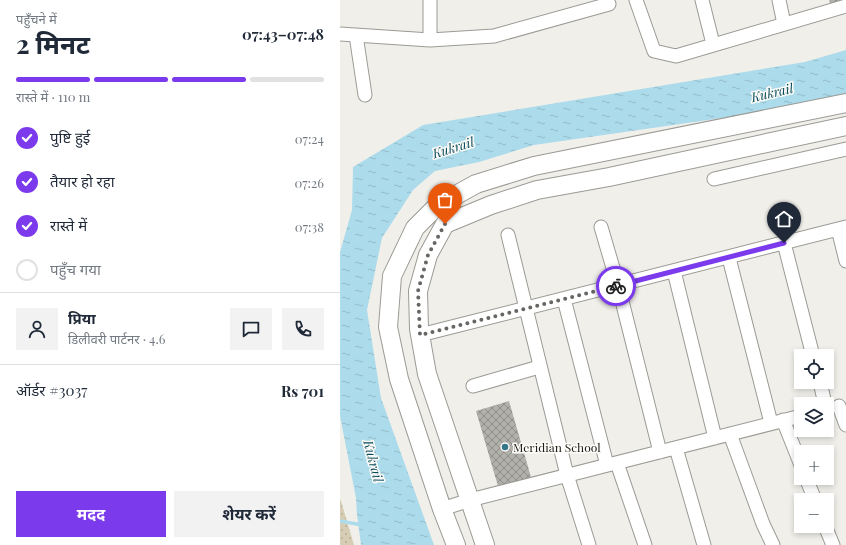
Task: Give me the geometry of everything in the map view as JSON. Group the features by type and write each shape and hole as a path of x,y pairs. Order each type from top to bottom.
{"street":[{"path":"430,0 430,40"},
{"path":"636,0 654,51 676,56 846,6"},
{"path":"702,0 713,44"},
{"path":"779,0 784,24"},
{"path":"340,34 430,40 494,36 609,4"},
{"path":"356,35 365,95"},
{"path":"456,545 442,509 399,379 388,327 392,276 415,228 438,205 476,184 534,166 846,103"},
{"path":"485,545 427,374 420,335 418,291 428,255 445,224 491,205 537,190 609,177 846,126"},
{"path":"714,179 846,149"},
{"path":"601,226 618,285 660,452"},
{"path":"420,335 674,272 842,228 846,261"},
{"path":"508,235 524,309 567,476 589,545"},
{"path":"784,243 811,349"},
{"path":"729,258 777,422 794,453"},
{"path":"674,272 715,438"},
{"path":"564,299 612,464 645,545"},
{"path":"473,386 539,367"},
{"path":"837,407 846,425"},
{"path":"442,509 470,500 794,418"},
{"path":"730,434 770,544"},
{"path":"676,448 704,545"},
{"path":"828,533 832,545"}],"shaded area":[{"path":"340,499 341,501 354,545 340,545"}],"water":[{"name":"Kukrail","path":"846,50 846,95 805,106 534,145 479,162 435,171 413,190 382,238 367,310 381,398 434,545 361,545 356,498 340,416 340,252 352,210 353,167 423,125 805,62"}],"building":[{"path":"829,0 846,0 832,7"},
{"name":"Meridian School","path":"509,401 533,484 500,493 476,411"}],"waterway":[{"path":"340,521 362,525"}],"way so far":[{"path":"445,224 428,255 418,291 418,328 420,335 616,286"}],"place":[{"name":"Meridian School","path":"505,447"}],"route":[{"path":"616,286 784,243"}]}
